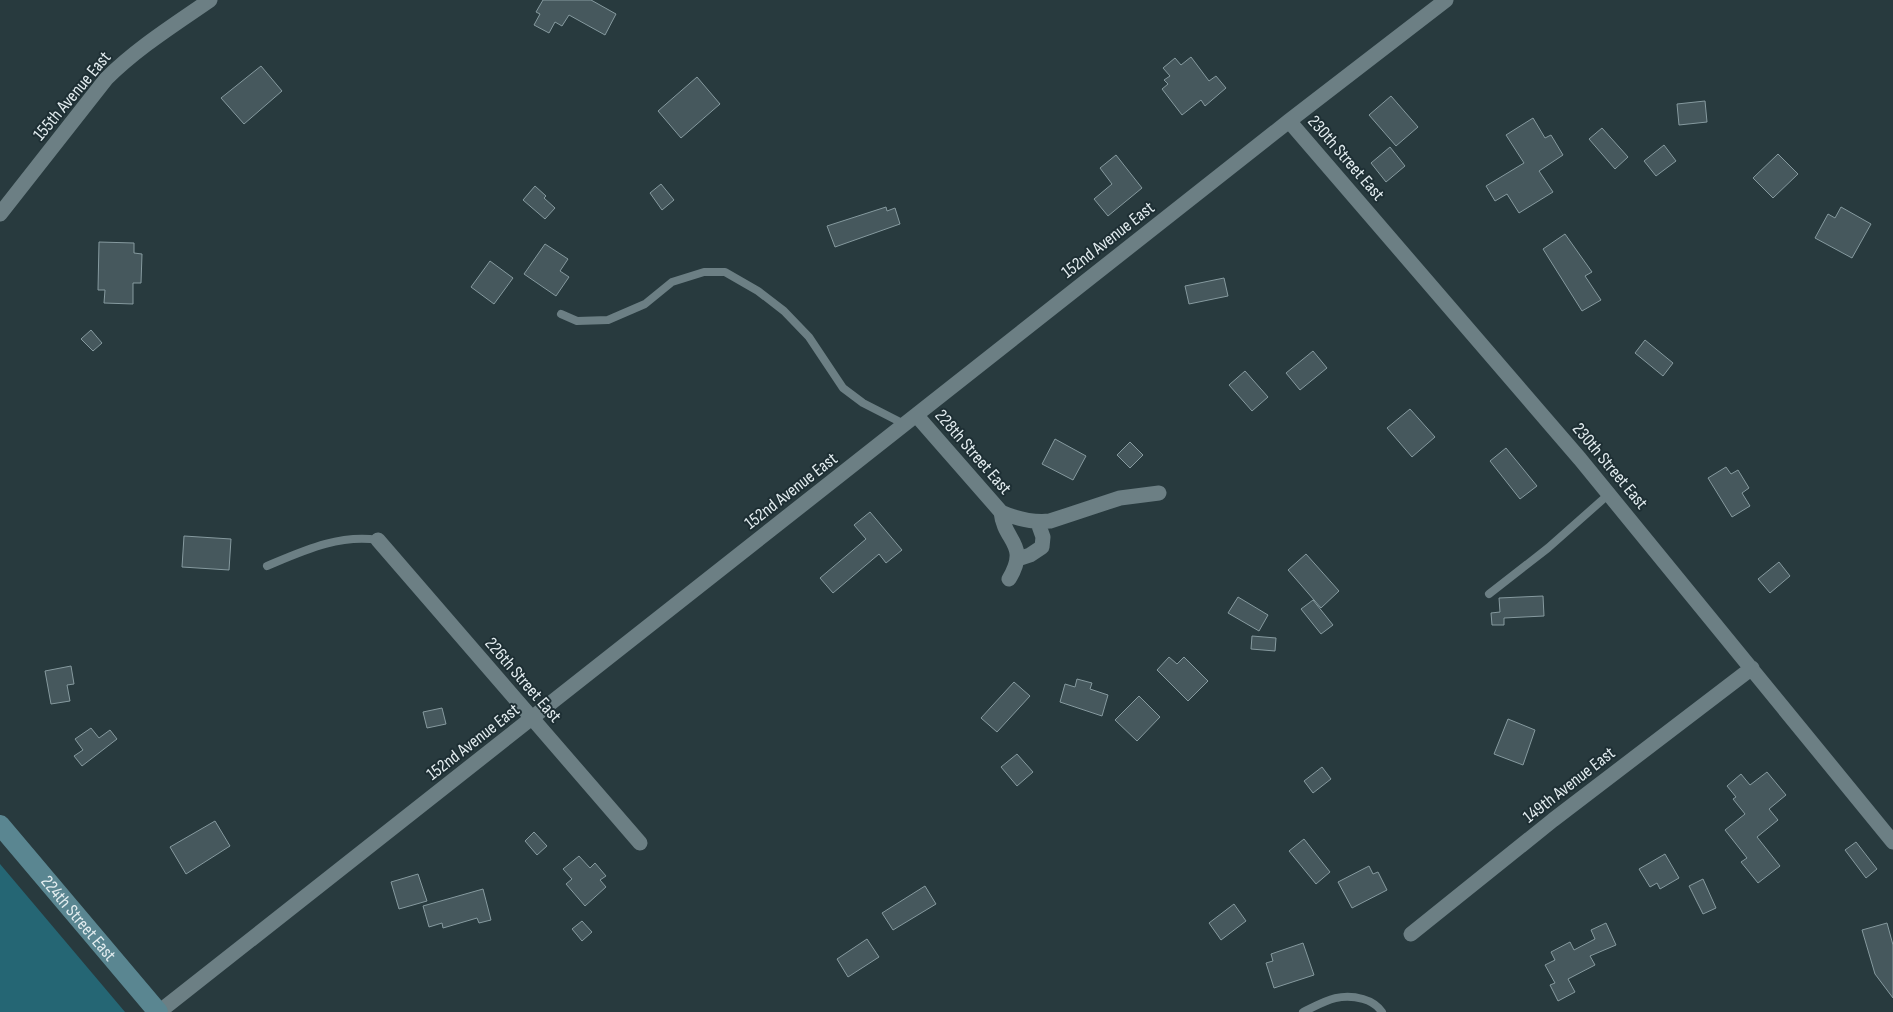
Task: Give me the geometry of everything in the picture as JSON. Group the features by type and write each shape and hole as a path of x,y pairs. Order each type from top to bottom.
{"street":[{"name":"155th Avenue East","path":"0,214 106,79 120,65 152,40 210,0"},
{"name":"152nd Avenue East","path":"158,1012 1289,121 1446,0"},
{"name":"230th Street East","path":"1289,121 1580,458 1893,842"},
{"name":"228th Street East","path":"911,420 1001,512"},
{"path":"1009,579 1016,567 1018,558 1016,546 1002,523 1001,512 1038,523 1069,516 1120,498 1159,492"},
{"path":"1018,558 1030,556 1042,547 1043,538 1038,523"},
{"name":"226th Street East","path":"378,540 640,843"},
{"name":"149th Avenue East","path":"1411,934 1553,820 1752,668"},
{"name":"224th Street East","path":"0,825 158,1012"}],"lane":[{"path":"561,314 577,321 608,320 645,304 672,282 704,272 725,272 758,291 784,311 809,337 843,388 863,403 911,420"},
{"path":"1489,594 1548,548 1608,494"},
{"path":"267,566 307,549 335,541 362,537 378,540"},
{"path":"1303,1012 1333,998 1350,995 1368,1000 1382,1012"}],"shaded area":[{"path":"0,864 125,1012 0,1012"}],"building":[{"path":"543,0 591,0 616,14 605,35 569,15 562,26 555,22 549,33 534,25 540,14 536,12"},
{"path":"1191,57 1209,81 1216,76 1226,88 1205,106 1201,100 1182,115 1162,89 1168,84 1164,80 1170,76 1163,68 1175,58 1181,65"},
{"path":"261,66 282,91 244,124 221,98"},
{"path":"697,77 720,104 681,138 658,111"},
{"path":"1391,96 1418,127 1396,146 1369,115"},
{"path":"1705,101 1707,122 1679,125 1677,104"},
{"path":"1533,118 1545,138 1551,135 1563,155 1539,171 1553,192 1519,213 1507,194 1495,201 1486,186 1524,163 1506,135"},
{"path":"1602,128 1628,157 1615,169 1589,139"},
{"path":"1664,145 1676,161 1656,176 1644,161"},
{"path":"1390,147 1405,166 1386,182 1371,163"},
{"path":"1778,154 1798,174 1773,198 1753,178"},
{"path":"1116,155 1142,188 1108,216 1094,199 1112,184 1100,168"},
{"path":"661,184 674,200 662,210 650,193"},
{"path":"535,186 555,208 545,219 523,200"},
{"path":"886,207 887,211 895,208 900,224 835,247 827,226"},
{"path":"1841,207 1871,224 1852,258 1815,238 1828,214 1835,218"},
{"path":"1565,234 1592,272 1585,276 1601,300 1582,311 1543,249"},
{"path":"99,242 134,243 134,253 142,254 141,283 133,283 133,304 104,303 105,290 98,290"},
{"path":"545,244 568,259 560,271 569,277 556,296 524,274"},
{"path":"490,261 513,278 494,304 471,287"},
{"path":"1224,278 1228,296 1189,304 1185,286"},
{"path":"91,330 102,343 93,351 81,339"},
{"path":"1645,340 1673,363 1663,376 1635,353"},
{"path":"1313,351 1327,368 1300,390 1286,373"},
{"path":"1245,371 1268,397 1252,411 1229,385"},
{"path":"1410,409 1435,437 1412,457 1387,428"},
{"path":"1055,439 1086,456 1073,480 1042,464"},
{"path":"1130,442 1143,455 1130,468 1117,455"},
{"path":"1506,448 1537,486 1520,499 1490,461"},
{"path":"1726,467 1731,474 1738,470 1749,488 1742,493 1750,506 1732,517 1708,478"},
{"path":"870,512 902,550 886,563 879,554 833,593 820,578 866,539 854,525"},
{"path":"184,536 231,539 229,570 182,567"},
{"path":"1306,554 1339,591 1321,608 1288,570"},
{"path":"1779,562 1790,576 1770,593 1758,579"},
{"path":"1543,596 1544,616 1504,618 1504,625 1492,625 1491,613 1500,612 1499,598"},
{"path":"1238,597 1268,615 1259,631 1228,613"},
{"path":"1313,600 1333,625 1321,634 1301,609"},
{"path":"1252,636 1276,638 1275,651 1251,649"},
{"path":"1169,657 1177,664 1184,657 1208,681 1188,701 1157,670"},
{"path":"71,666 74,684 67,685 70,701 51,704 45,671"},
{"path":"1077,679 1092,683 1090,689 1108,695 1102,716 1060,702 1065,684 1075,687"},
{"path":"1014,682 1030,696 997,732 981,718"},
{"path":"1139,696 1160,717 1137,741 1115,720"},
{"path":"442,708 446,724 427,728 423,712"},
{"path":"1508,719 1535,730 1523,765 1494,754"},
{"path":"91,728 99,738 110,730 117,739 82,766 74,756 83,750 75,739"},
{"path":"1017,754 1033,772 1017,786 1001,767"},
{"path":"1322,767 1331,779 1313,793 1304,781"},
{"path":"1767,772 1786,795 1769,809 1778,820 1757,837 1780,866 1758,883 1741,862 1747,858 1725,830 1745,814 1733,799 1736,797 1727,786 1741,774 1750,785"},
{"path":"215,821 230,846 186,874 170,847"},
{"path":"534,832 547,846 537,855 525,841"},
{"path":"1304,839 1330,872 1316,884 1289,851"},
{"path":"1856,842 1877,869 1866,878 1845,850"},
{"path":"1665,854 1679,878 1660,889 1657,883 1650,887 1639,869"},
{"path":"579,856 590,868 595,863 606,876 600,880 606,887 585,906 566,884 572,879 563,869"},
{"path":"1369,866 1373,874 1378,872 1387,890 1352,908 1338,882"},
{"path":"418,874 427,901 399,909 391,882"},
{"path":"1703,879 1716,908 1703,914 1689,886"},
{"path":"925,886 936,904 893,930 882,913"},
{"path":"483,889 491,920 479,923 477,918 443,928 442,923 429,927 423,906"},
{"path":"1234,904 1246,921 1221,940 1209,923"},
{"path":"582,921 592,932 582,941 572,929"},
{"path":"1606,923 1616,945 1590,956 1595,965 1568,979 1575,992 1558,1001 1550,985 1555,983 1545,965 1555,960 1551,952 1570,942 1574,950 1595,939 1591,930"},
{"path":"1887,923 1893,945 1893,998 1875,974 1862,930"},
{"path":"867,939 879,957 848,977 837,959"},
{"path":"1303,943 1314,975 1274,988 1266,963 1273,961 1271,954"}]}
